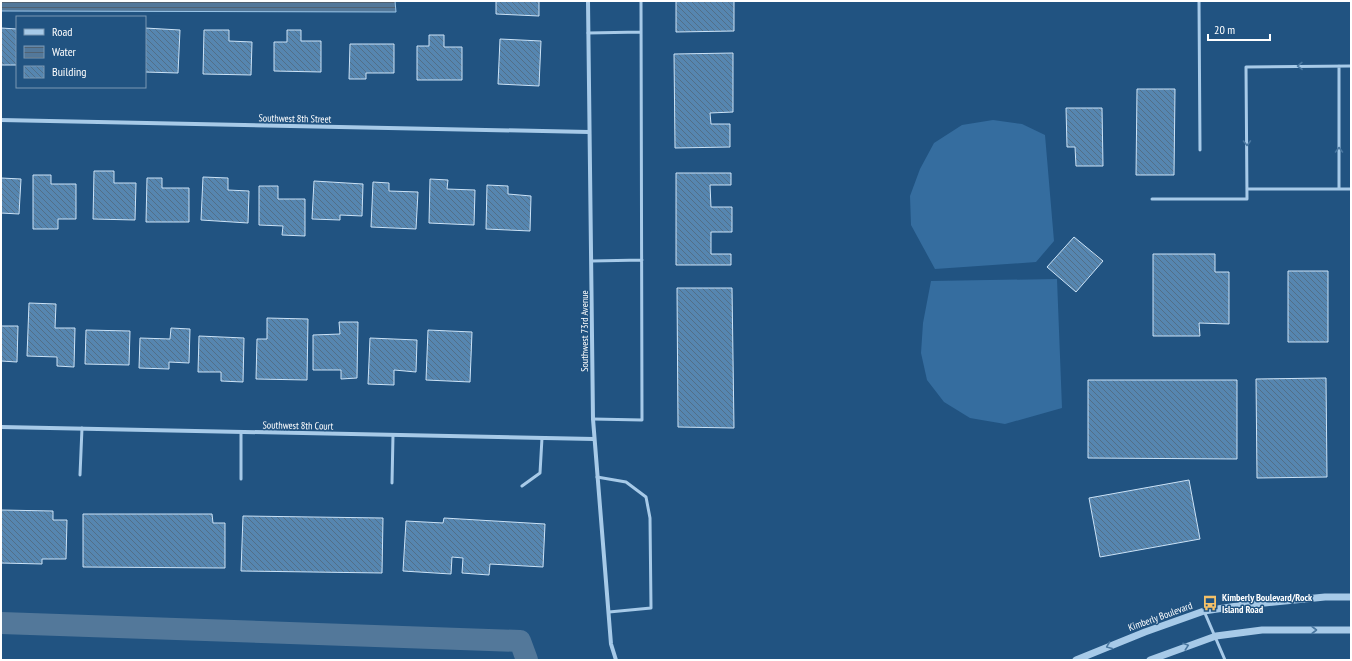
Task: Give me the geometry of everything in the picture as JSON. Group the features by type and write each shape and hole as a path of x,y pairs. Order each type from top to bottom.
{"street":[{"name":"Southwest 73rd Avenue","path":"588,1 593,419 611,644 616,660"},
{"name":"Southwest 8th Street","path":"1,120 589,132"},
{"name":"Southwest 8th Court","path":"1,427 594,439"},
{"name":"Kimberly Boulevard","path":"1076,660 1145,632 1204,611 1244,605 1351,597"},
{"path":"1150,660 1162,657 1216,636 1262,630 1351,630"}],"lane":[{"path":"593,419 642,420 641,1"},
{"path":"1199,1 1200,150"},
{"path":"588,33 641,32"},
{"path":"1339,66 1339,189"},
{"path":"1152,200 1247,199 1246,67 1351,66"},
{"path":"1247,189 1351,189"},
{"path":"592,260 642,260"},
{"path":"80,475 82,428"},
{"path":"241,432 241,479"},
{"path":"392,482 393,435"},
{"path":"522,486 540,473 542,438"},
{"path":"597,477 626,482 646,497 650,518 651,608 609,612"},
{"path":"1204,611 1226,660"}],"shaded area":[{"path":"993,120 1022,124 1045,135 1054,241 1036,262 935,269 911,225 910,196 920,169 934,143 962,125"},
{"path":"1057,279 1062,408 1005,424 970,418 944,402 927,380 921,353 923,323 931,281"}],"water":[{"path":"1,1 395,1 396,12 1,11"}],"building":[{"path":"496,1 539,1 539,16 496,14"},
{"path":"676,1 734,1 734,31 676,32"},
{"path":"1,28 16,29 16,65 1,65"},
{"path":"146,28 180,30 178,73 146,72"},
{"path":"204,30 229,30 229,41 252,42 251,75 203,74"},
{"path":"287,30 301,30 301,41 321,41 321,72 274,71 274,42 287,42"},
{"path":"429,35 444,35 444,47 462,47 462,80 417,80 417,46 429,46"},
{"path":"500,39 541,41 539,86 498,84"},
{"path":"350,44 394,44 394,73 366,73 366,79 349,79"},
{"path":"733,53 733,112 710,113 711,124 730,124 730,147 675,148 674,54"},
{"path":"1137,89 1175,89 1174,175 1136,175"},
{"path":"1066,108 1102,108 1103,166 1076,166 1075,147 1067,147"},
{"path":"94,171 114,171 114,183 136,183 135,220 93,219"},
{"path":"676,173 731,173 731,185 710,185 711,207 732,207 732,232 711,232 711,254 731,254 731,265 676,265"},
{"path":"33,175 51,175 51,184 76,184 76,219 58,219 58,229 33,229"},
{"path":"203,177 228,178 228,190 249,191 248,223 201,220"},
{"path":"1,178 21,179 19,214 1,213"},
{"path":"147,178 162,178 162,188 189,188 189,222 146,222"},
{"path":"430,179 448,180 447,189 475,190 474,225 429,223"},
{"path":"314,181 363,184 362,216 340,215 340,220 312,219"},
{"path":"373,182 389,183 389,191 418,192 416,229 371,227"},
{"path":"487,185 508,186 508,194 531,196 530,231 486,229"},
{"path":"259,186 278,186 278,199 305,199 305,236 282,235 283,226 259,225"},
{"path":"1074,237 1103,261 1076,292 1047,267"},
{"path":"1153,254 1215,254 1215,272 1229,272 1229,324 1199,323 1200,336 1153,336"},
{"path":"1288,271 1328,271 1328,342 1288,342"},
{"path":"677,288 732,288 734,428 678,427"},
{"path":"29,303 56,304 55,328 75,328 74,367 57,366 57,357 27,356"},
{"path":"267,318 308,319 307,380 256,379 257,339 267,339"},
{"path":"339,322 358,322 357,378 341,379 341,370 313,370 313,335 340,334"},
{"path":"1,326 18,326 17,362 1,361"},
{"path":"171,328 190,329 189,363 169,362 169,369 139,368 140,338 170,339"},
{"path":"86,330 130,331 129,365 85,364"},
{"path":"428,330 472,332 470,382 426,380"},
{"path":"199,336 244,338 243,382 221,381 221,372 198,372"},
{"path":"370,338 417,340 416,372 394,370 394,385 368,384"},
{"path":"1326,378 1327,477 1257,478 1256,379"},
{"path":"1088,380 1237,380 1237,459 1088,458"},
{"path":"1189,480 1200,539 1100,557 1089,498"},
{"path":"1,510 53,511 53,520 67,520 66,559 42,559 42,564 1,563"},
{"path":"83,514 212,514 213,523 225,523 225,568 83,567"},
{"path":"243,516 383,518 382,573 241,571"},
{"path":"444,518 545,524 543,567 490,564 489,575 462,573 463,558 452,557 451,574 403,571 406,521 443,523"}],"waterway":[{"path":"1,623 520,641 527,660"}],"place":[{"name":"Kimberly Boulevard/Rock Island Road","path":"1210,603"}]}
